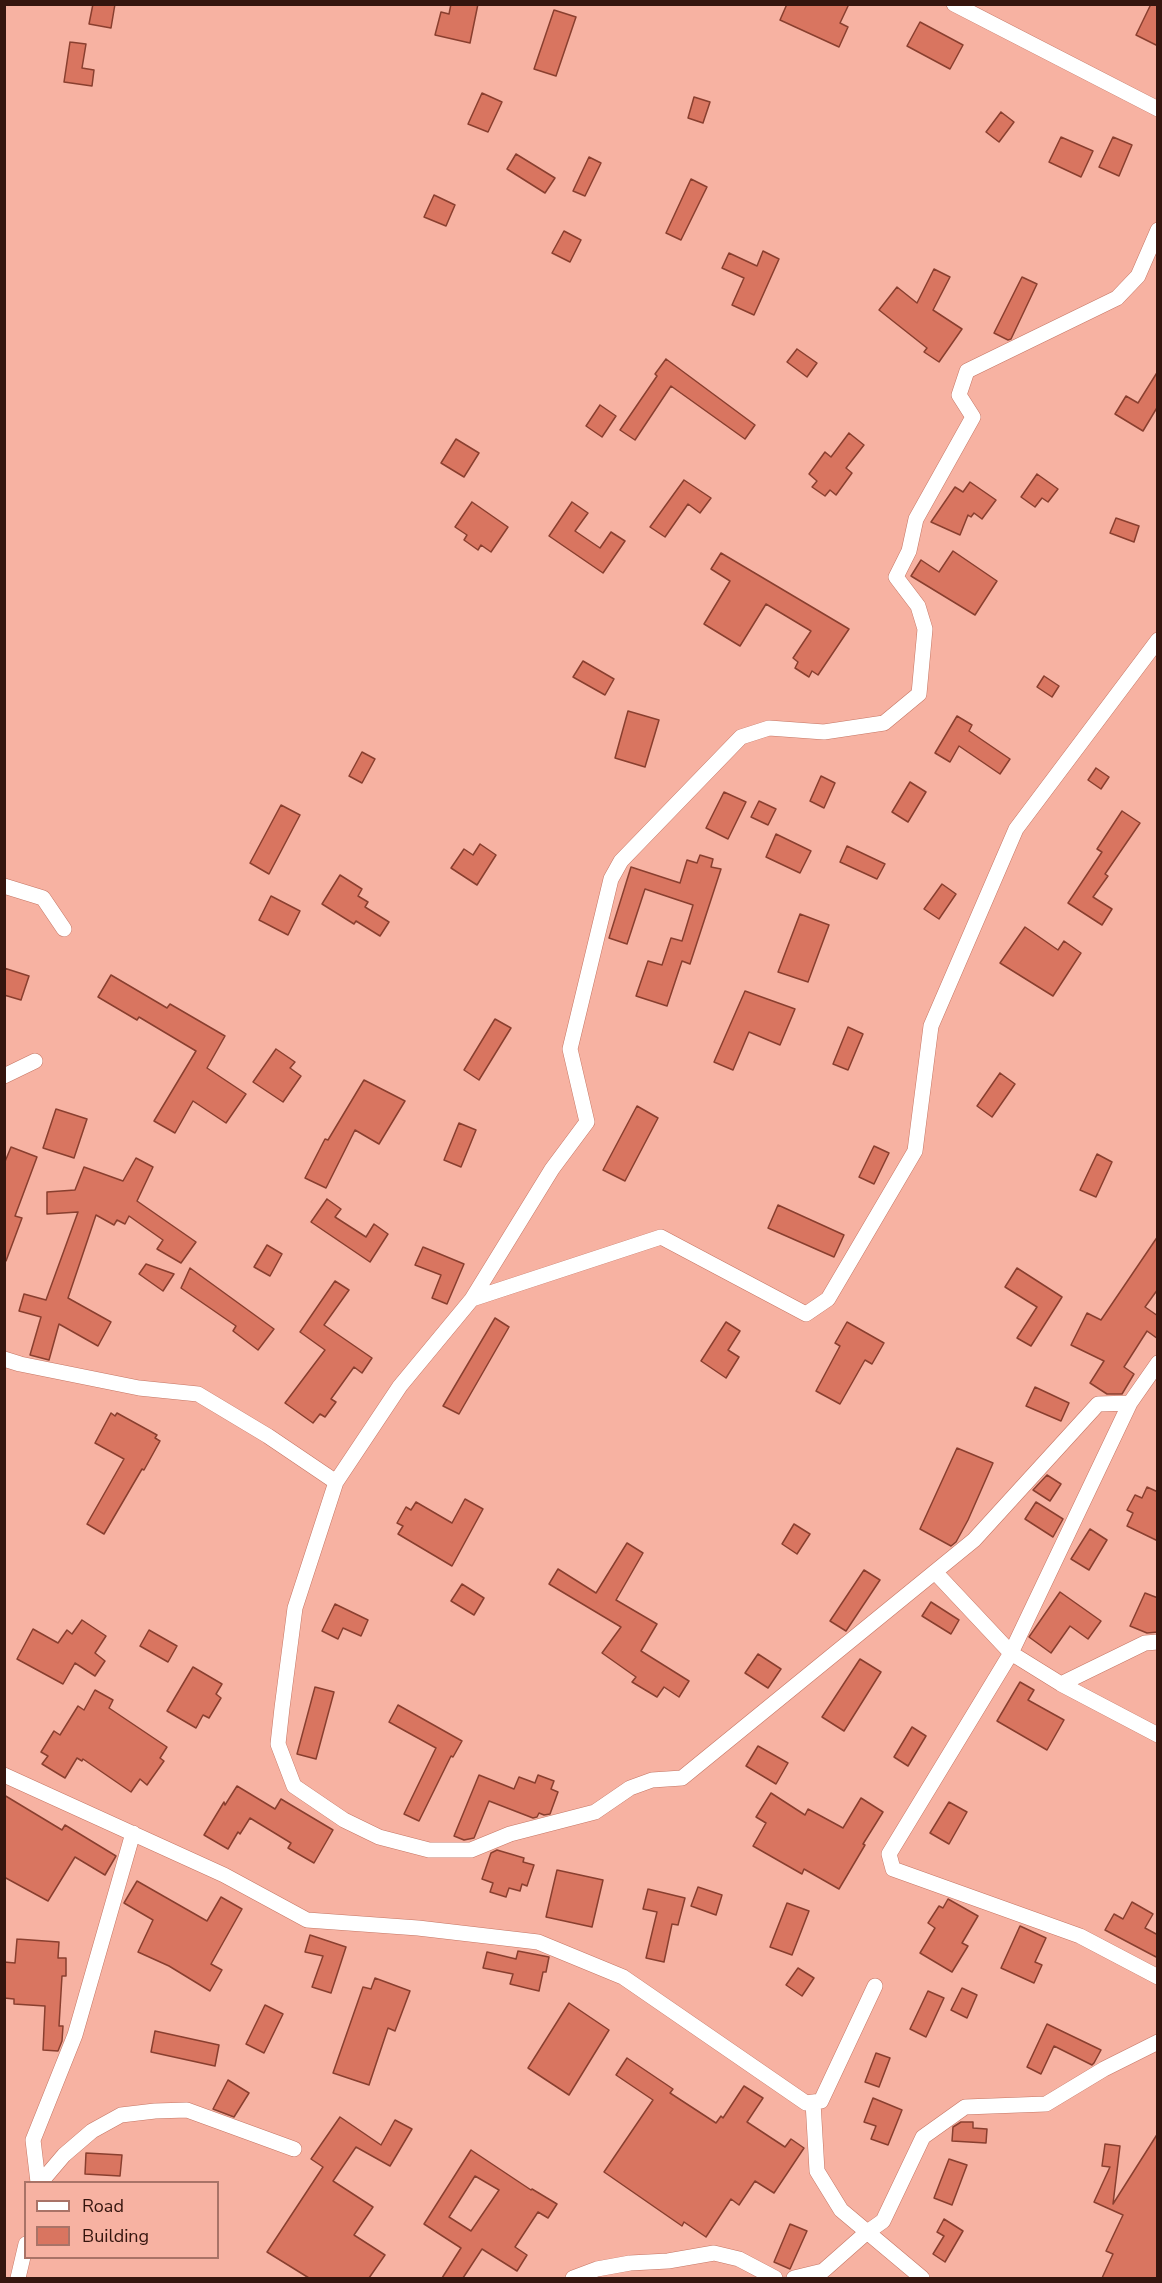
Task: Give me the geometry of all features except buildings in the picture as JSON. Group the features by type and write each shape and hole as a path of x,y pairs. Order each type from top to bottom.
{"street":[{"path":"954,4 1158,110"},
{"path":"1130,1402 1098,1404 974,1540 682,1778 652,1780 630,1788 595,1812 510,1834 471,1851 429,1850 379,1837 344,1820 294,1786 278,1744 296,1608 336,1482 400,1386 472,1299 552,1169 586,1122 570,1048 611,879 621,861 741,737 769,728 824,732 884,723 919,694 925,629 918,606 896,577 909,551 916,519 973,417 959,395 967,371 1117,298 1138,276 1158,230"},
{"path":"472,1299 661,1237 806,1314 828,1299 915,1151 931,1026 1016,829 1158,640"},
{"path":"4,886 43,898 64,929"},
{"path":"4,1076 35,1061"},
{"path":"4,1359 139,1388 198,1394 336,1482"},
{"path":"1158,1363 1130,1402 1011,1653 889,1854 893,1869 1080,1936 1158,1977"},
{"path":"935,1572 1011,1653 1061,1684 1158,1735"},
{"path":"1061,1684 1145,1643 1158,1642"},
{"path":"4,1774 225,1875 307,1920 418,1928 538,1942 623,1977 806,2103 821,2101 875,1986"},
{"path":"40,2181 33,2140 75,2035 134,1833"},
{"path":"794,2278 823,2271 883,2221 922,2137 965,2107 1046,2104 1104,2069 1158,2042"},
{"path":"813,2102 817,2170 841,2210 922,2278"},
{"path":"41,2181 64,2155 92,2131 121,2115 187,2110 294,2149"},
{"path":"18,2278 24,2252"},
{"path":"573,2278 630,2263 668,2261 714,2253 739,2259 776,2278"}]}
